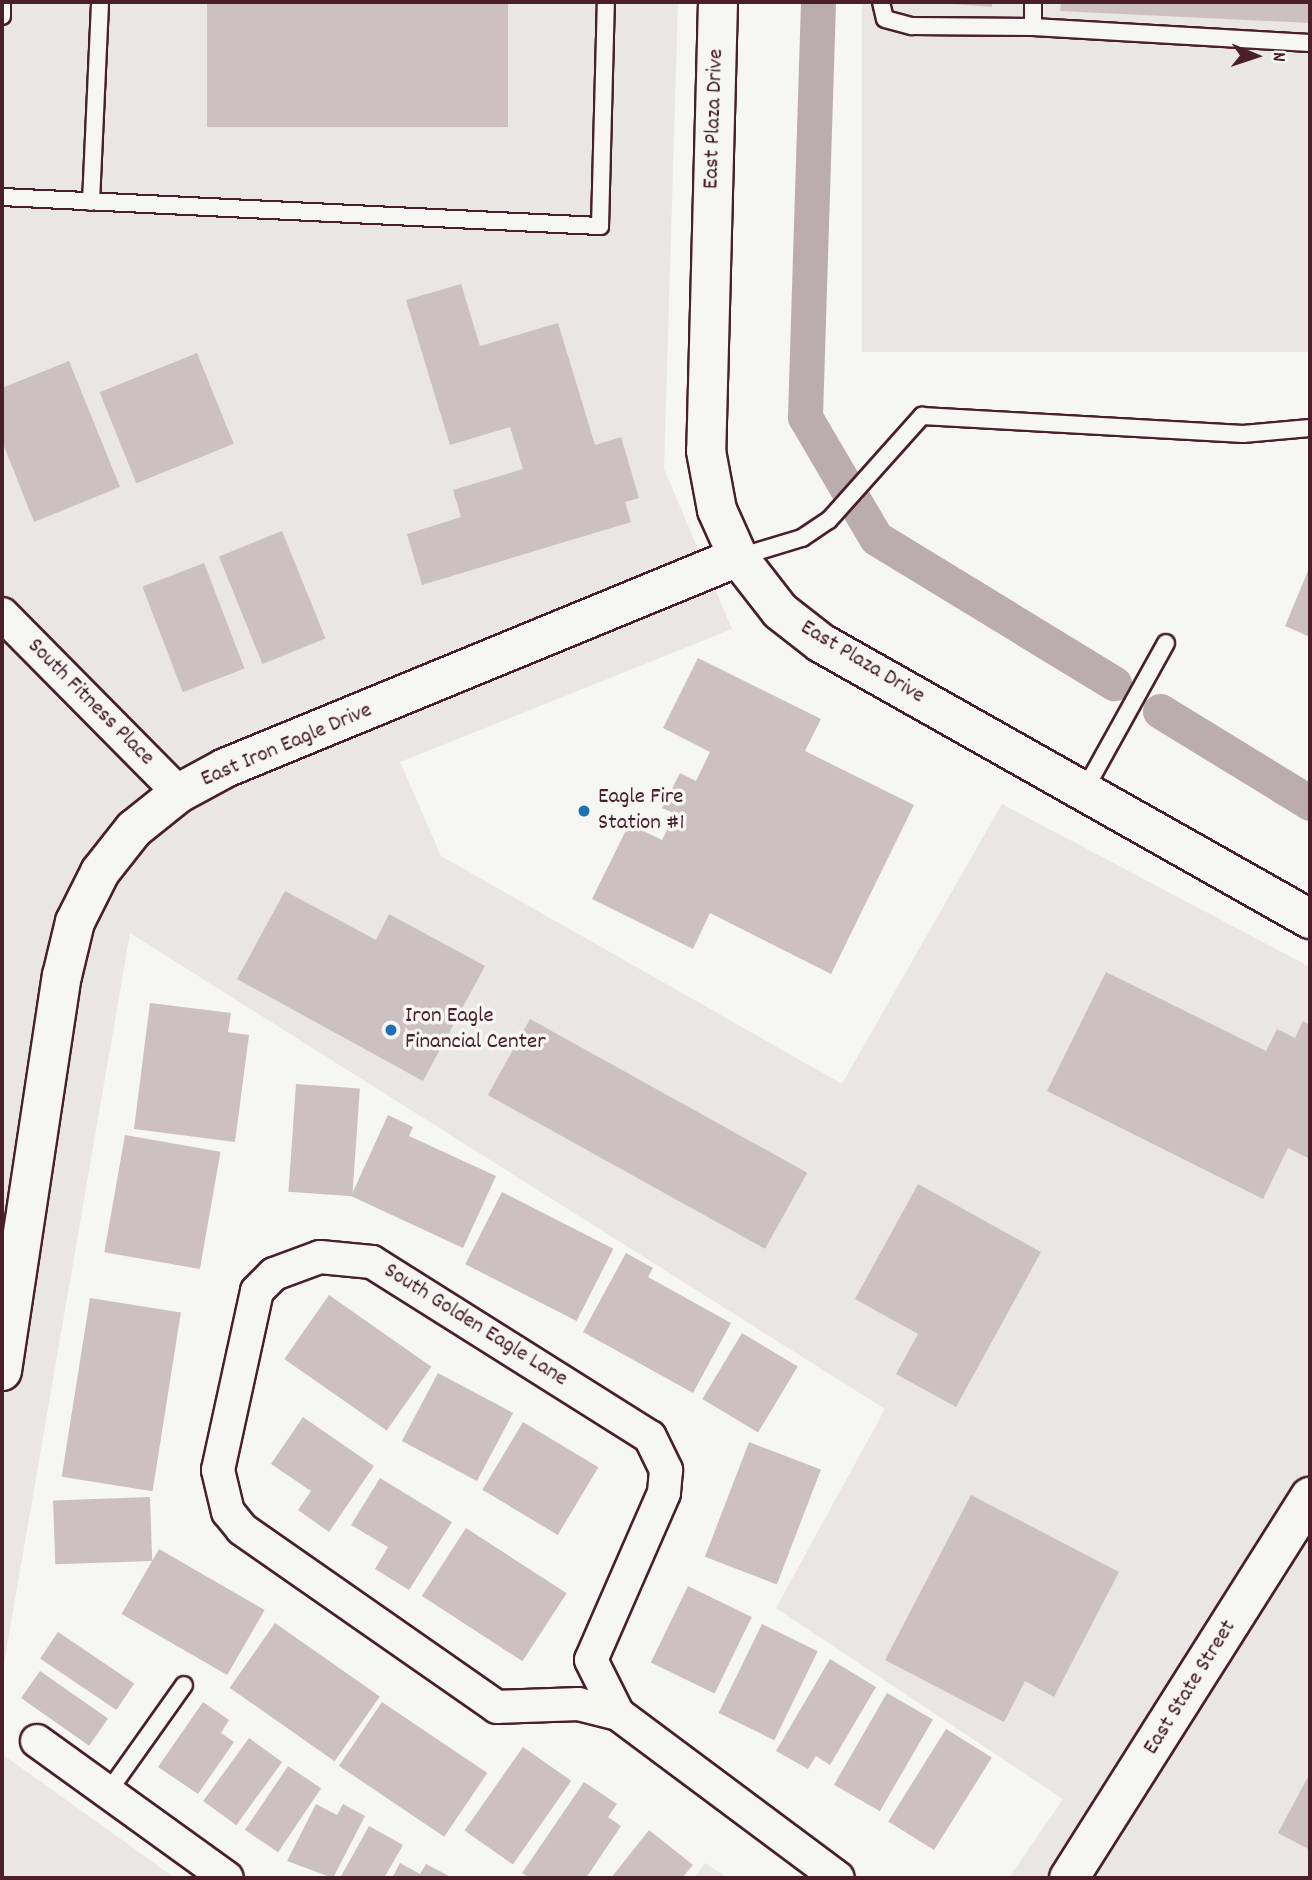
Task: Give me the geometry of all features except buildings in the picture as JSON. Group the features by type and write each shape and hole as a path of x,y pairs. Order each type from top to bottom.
{"street":[{"name":"East Plaza Drive","path":"718,2 706,450 717,510 738,557 779,611 821,643 1310,919"},
{"name":"East Iron Eagle Drive","path":"2,1371 75,922 126,839 179,793 738,557"},
{"name":"South Fitness Place","path":"2,614 179,793"},
{"name":"South Golden Eagle Lane","path":"618,1714 592,1660 664,1493 666,1470 650,1437 372,1262 320,1257 274,1274 257,1290 218,1470 228,1512 242,1529 497,1707 578,1703 618,1714 838,1878"},
{"name":"East State Street","path":"1069,1878 1310,1496"},
{"path":"37,1741 227,1878"}],"lane":[{"path":"2,2 2,16"},
{"path":"92,202 100,2"},
{"path":"2,197 600,226 606,2"},
{"path":"881,2 885,19 912,26 1032,27 1310,43"},
{"path":"1032,27 1033,2"},
{"path":"738,557 802,538 829,520 922,416 1243,434 1310,428"},
{"path":"1084,791 1166,643"},
{"path":"108,1792 184,1685"}],"shaded area":[{"path":"2,2 678,2 664,469 732,629 400,762 441,856 842,1084 1002,804 1310,967 1310,1878 1009,1878 1063,1799 776,1608 885,1409 130,933 2,1675"},
{"path":"862,2 1310,2 1310,352 862,352"},
{"path":"2,1754 175,1878 2,1878"},
{"path":"705,1863 728,1878 694,1878"}],"waterway":[{"path":"818,2 805,417 876,538 1114,683"},
{"path":"1160,711 1310,803"}],"place":[{"name":"Eagle Fire Station #1","path":"584,811"},
{"name":"Iron Eagle Financial Center","path":"391,1030"}]}
